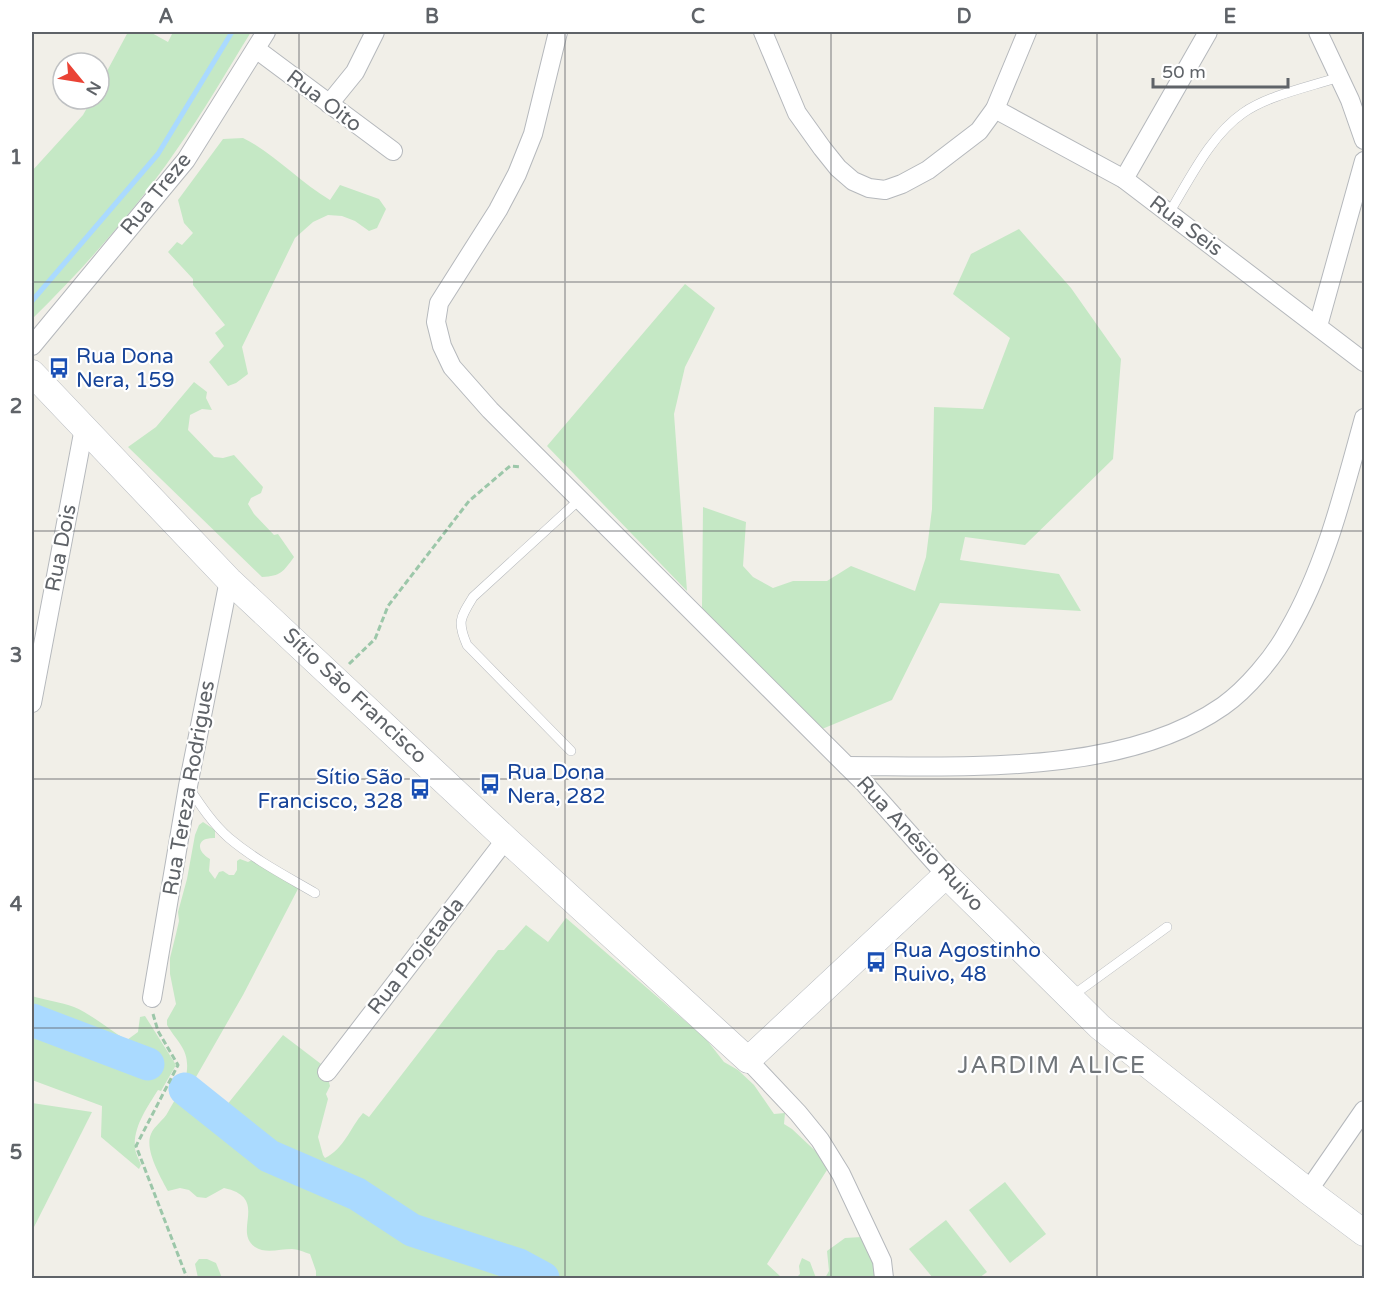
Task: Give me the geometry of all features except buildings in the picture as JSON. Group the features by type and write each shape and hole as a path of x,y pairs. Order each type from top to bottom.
{"street":[{"name":"Rua Treze","path":"32,346 186,160 266,32"},
{"path":"329,104 355,72 375,32"},
{"name":"Rua Anésio Ruivo","path":"558,32 533,134 517,174 498,210 439,303 436,322 442,346 453,367 490,410 847,766 946,875 1100,1027 1308,1191 1365,1233"},
{"path":"763,32 797,113 838,168 853,181 869,188 885,190 928,170 980,131 995,109 1026,32"},
{"path":"1124,179 1208,32"},
{"path":"1318,32 1350,100 1365,140"},
{"name":"Rua Oito","path":"256,49 393,152"},
{"name":"Rua Seis","path":"995,109 1124,179 1365,362"},
{"path":"1318,326 1365,161"},
{"name":"Sítio São Francisco","path":"32,373 230,580 506,840 748,1060"},
{"path":"847,766 987,766 1071,758 1138,746 1188,726 1224,705 1260,672 1288,633 1314,582 1365,418"},
{"name":"Rua Dois","path":"32,703 84,428"},
{"name":"Rua Tereza Rodrigues","path":"152,998 188,786 230,580"},
{"name":"Rua Projetada","path":"327,1072 506,840"},
{"path":"884,1278 882,1261 841,1174 820,1140 748,1060 946,875"},
{"path":"1308,1191 1365,1110"}],"lane":[{"path":"1169,213 1206,152 1230,123 1262,103 1339,77"},
{"path":"571,751 467,645 460,628 462,615 473,597 579,500"},
{"path":"188,786 206,813 228,837 240,847 315,893"},
{"path":"1070,997 1167,927"}],"path":[{"path":"334,677 375,639 388,606 469,501 510,466 530,468 540,460"},
{"path":"152,998 152,1011 158,1031 178,1065 136,1146 187,1278"}],"green space":[{"path":"128,32 150,32 168,42 173,32 251,32 159,175 89,260 32,319 32,171 85,111 111,111 111,64"},
{"path":"243,138 266,152 330,200 340,185 379,199 386,209 377,228 369,231 355,221 342,216 328,215 313,222 295,238 242,347 248,374 228,386 209,362 224,346 215,333 225,325 193,285 193,279 168,252 177,242 182,245 193,233 184,223 178,200 223,139"},
{"path":"1019,229 1071,288 1121,359 1113,459 1025,545 965,537 960,560 1059,574 1081,611 940,603 892,700 822,729 702,608 703,507 746,522 743,566 753,577 773,588 793,581 827,581 851,566 915,591 926,557 932,509 934,407 983,409 1010,338 953,294 971,254"},
{"path":"685,284 715,308 685,367 674,414 687,591 547,446"},
{"path":"194,382 207,392 206,398 212,410 202,409 190,415 188,430 214,457 223,458 234,455 263,487 261,493 251,498 248,504 254,514 274,535 278,534 294,557 278,574 262,577 128,447 156,427"},
{"path":"203,822 215,830 215,838 202,842 200,848 210,859 209,871 215,879 219,872 223,871 234,875 237,870 237,861 240,859 248,862 252,860 300,885 243,995 192,1084 186,1077 185,1054 167,1025 167,1020 176,1004 170,974 170,958 179,921 178,912 195,835 199,825"},
{"path":"566,918 706,1039 724,1062 738,1070 754,1085 774,1114 785,1113 784,1124 825,1160 827,1170 767,1264 780,1278 316,1278 310,1254 294,1249 268,1251 255,1247 249,1240 247,1232 248,1207 245,1199 238,1193 224,1188 206,1198 197,1197 189,1190 180,1188 168,1191 151,1155 149,1140 152,1131 178,1096 192,1084 226,1106 283,1035 325,1067 330,1086 326,1094 328,1099 318,1137 325,1158 342,1144 363,1113 369,1117 498,950 504,950 526,925 548,942"},
{"path":"32,996 74,1007 127,1040 138,1032 140,1017 145,1016 176,1065 161,1091 158,1090 150,1103 136,1132 136,1154 141,1165 139,1169 101,1137 102,1106 32,1080 32,1024 130,1065 143,1063 134,1046 99,1029 32,1010"},
{"path":"32,1103 92,1112 32,1231"},
{"path":"1005,1182 1046,1234 1010,1263 969,1210"},
{"path":"946,1220 987,1272 979,1278 933,1278 909,1249"},
{"path":"862,1237 874,1256 879,1278 825,1278 829,1271 827,1251 845,1238"},
{"path":"802,1258 810,1262 816,1278 796,1278 800,1274 799,1266"},
{"path":"199,1259 207,1259 216,1263 222,1278 198,1278 195,1264"}],"waterway":[{"path":"32,301 158,154 232,32"},
{"path":"32,1020 148,1064"},
{"path":"185,1089 269,1156 357,1194 412,1230 519,1265 543,1278"}],"place":[{"name":"Rua Dona Nera, 159","path":"59,368"},
{"name":"Rua Dona Nera, 282","path":"490,784"},
{"name":"Sítio São Francisco, 328","path":"420,789"},
{"name":"Rua Agostinho Ruivo, 48","path":"876,962"}],"district":[{"name":"JARDIM ALICE","path":"1052,1065"}]}
